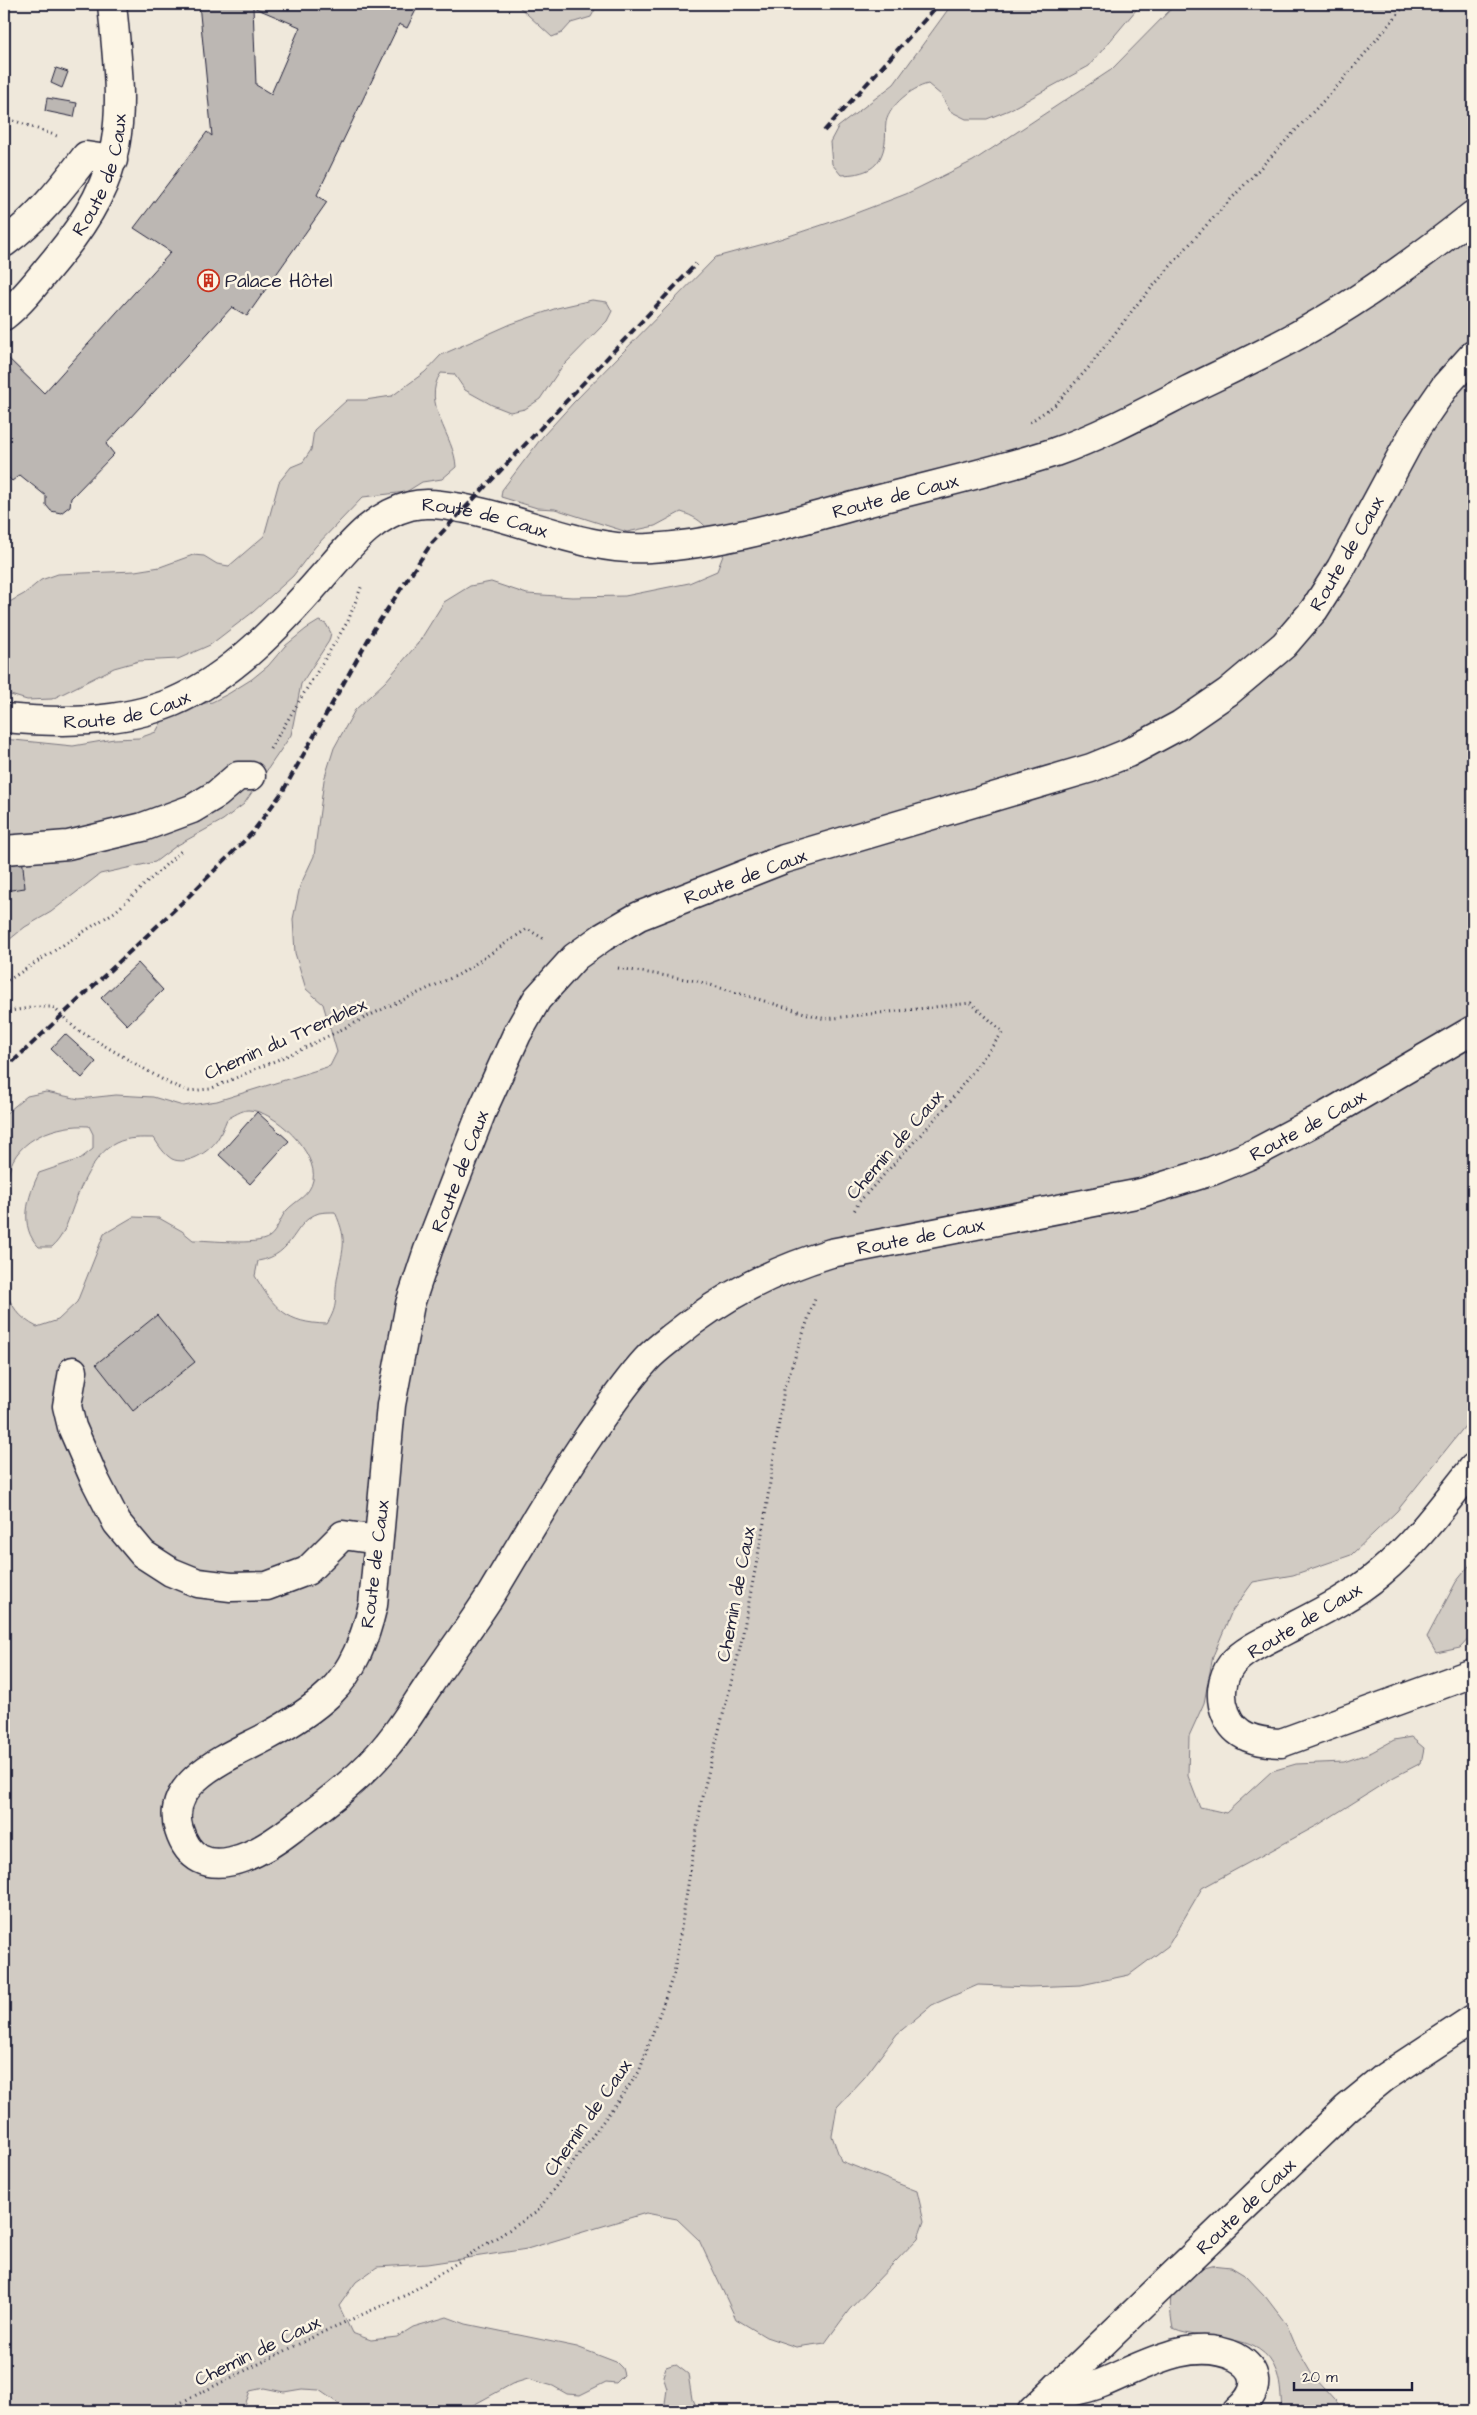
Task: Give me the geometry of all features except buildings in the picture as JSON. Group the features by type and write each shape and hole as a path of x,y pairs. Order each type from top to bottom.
{"street":[{"name":"Route de Caux","path":"4,316 33,287 81,229 101,193 117,142 120,103 112,4"},
{"path":"4,243 24,228 54,197 86,156 112,160"},
{"name":"Route de Caux","path":"4,718 55,722 94,720 148,710 175,701 203,686 259,642 299,603 359,534 390,514 415,504 446,506 482,512 608,546 642,548 684,546 823,516 1056,451 1110,429 1297,336 1356,301 1473,215"},
{"name":"Route de Caux","path":"1473,355 1446,385 1417,427 1341,568 1314,610 1284,645 1228,692 1180,724 1128,753 1091,768 801,854 703,889 639,916 575,956 537,999 517,1034 482,1111 428,1250 410,1304 399,1351 391,1405 373,1605 365,1636 352,1666 331,1693 307,1712 267,1737 212,1764 184,1792 176,1812 178,1827 184,1844 193,1855 206,1860 234,1862 260,1852 362,1773 394,1736 490,1596 560,1478 616,1398 647,1358 702,1313 786,1267 831,1253 1141,1193 1212,1171 1254,1153 1327,1115 1439,1048 1473,1030"},
{"path":"4,850 68,845 143,827 192,808 217,794 238,776 251,776"},
{"path":"73,1371 67,1406 72,1427 95,1480 117,1523 143,1554 171,1572 198,1583 232,1587 267,1586 307,1571 343,1535 378,1540"},
{"name":"Route de Caux","path":"1473,1468 1418,1536 1380,1573 1336,1604 1261,1643 1233,1663 1223,1679 1222,1705 1231,1726 1256,1742 1282,1744 1473,1674"},
{"name":"Route de Caux","path":"1032,2411 1347,2108 1385,2077 1473,2019"},
{"path":"1058,2386 1065,2394 1100,2384 1152,2361 1179,2352 1219,2351 1242,2361 1253,2372 1252,2396 1237,2411"}],"path":[{"path":"1022,427 1056,404 1076,382 1135,307 1208,224 1344,80 1406,4"},
{"path":"4,117 58,137"},
{"name":"Chemin du Tremblex","path":"4,1012 36,1007 53,1007 76,1029 170,1084 184,1090 196,1091 210,1089 300,1050 460,974 527,929 575,956"},
{"name":"Chemin de Caux","path":"164,2411 321,2333 408,2294 537,2212 639,2072 674,1973 702,1797 740,1648 762,1529 784,1389 831,1253 859,1202 945,1108 1003,1032 971,1003 825,1019 697,981 615,968 575,956"}],"shaded area":[{"path":"516,4 598,4 591,17 571,23 562,33 552,37"},
{"path":"952,4 1141,4 1089,66 1009,110 987,119 966,119 950,111 941,95 928,84 915,89 902,98 888,116 883,151 876,164 865,171 841,175 832,164 830,142 838,127 894,84"},
{"path":"1176,4 1473,4 1473,1416 1397,1511 1351,1555 1293,1575 1253,1582 1232,1611 1213,1656 1204,1703 1189,1736 1188,1776 1200,1807 1226,1813 1272,1771 1296,1764 1344,1762 1372,1752 1394,1740 1411,1737 1424,1748 1421,1763 1394,1777 1318,1825 1202,1888 1168,1946 1129,1975 1081,1985 1029,1987 978,1985 932,2005 897,2034 864,2078 837,2107 832,2136 841,2161 917,2191 924,2221 918,2238 849,2310 825,2343 796,2347 766,2337 736,2319 699,2240 677,2219 646,2213 527,2249 427,2264 377,2267 356,2282 339,2306 352,2333 371,2340 397,2337 413,2327 447,2317 466,2324 577,2347 616,2362 622,2368 624,2375 616,2383 606,2382 580,2395 567,2394 553,2386 528,2379 512,2384 466,2409 349,2411 319,2390 302,2389 284,2392 264,2388 250,2391 243,2411 4,2411 4,1286 9,1299 20,1315 37,1327 58,1320 77,1302 104,1234 133,1217 159,1218 182,1231 193,1240 244,1242 263,1240 272,1235 286,1211 309,1190 313,1180 313,1169 302,1146 282,1125 259,1112 248,1110 227,1119 217,1140 209,1149 197,1157 184,1161 178,1161 169,1157 154,1138 125,1140 108,1148 94,1163 83,1182 64,1230 56,1243 52,1247 39,1247 29,1230 27,1211 31,1191 39,1173 80,1159 93,1149 93,1134 89,1126 64,1128 40,1136 20,1150 13,1160 9,1172 4,1225 4,1115 27,1096 46,1092 79,1099 116,1095 153,1097 183,1106 217,1101 330,1066 337,1052 323,1004 306,989 295,953 293,919 300,886 314,856 324,780 334,748 355,710 386,681 419,642 444,602 470,586 491,582 527,594 572,597 625,596 689,583 717,571 724,553 702,523 681,512 655,526 627,532 555,509 537,508 501,497 502,490 543,436 716,257 771,242 843,218 906,194 973,161 1111,70","holes":["335,1212 342,1231 343,1246 337,1280 335,1307 331,1317 327,1324 301,1321 291,1317 276,1305 255,1276 258,1261 270,1258 279,1252 310,1217 319,1213"]},
{"path":"592,300 607,302 612,311 607,321 561,368 540,399 525,409 510,412 492,405 465,390 454,374 441,373 436,384 434,396 440,420 454,455 456,467 442,479 422,482 406,492 363,497 315,547 293,576 253,612 210,645 178,659 139,661 114,668 52,699 27,700 4,693 4,605 24,594 41,580 58,574 135,571 160,567 193,555 204,556 217,564 229,566 264,536 279,482 291,467 303,462 311,450 314,430 347,400 365,400 392,396 425,372 441,355 511,324 557,308"},
{"path":"319,621 326,624 331,633 329,641 301,684 291,735 244,804 223,820 176,846 155,862 100,874 51,912 25,927 4,944 4,739 73,746 114,739 139,738 156,732 163,719 193,705 212,702 252,679 268,666 285,646"},
{"path":"1473,1561 1473,1634 1460,1648 1436,1653 1427,1637 1456,1582"},
{"path":"1212,2265 1231,2267 1246,2276 1265,2296 1287,2325 1297,2349 1314,2378 1344,2411 1282,2411 1277,2373 1269,2359 1259,2349 1246,2343 1201,2336 1173,2329 1170,2304 1174,2286 1188,2274"},
{"path":"675,2364 688,2374 692,2399 697,2411 664,2411 667,2389 663,2376 666,2367"}],"railway":[{"path":"824,131 939,4"},
{"path":"4,1070 189,896 252,833 283,791 374,629 431,544 696,264"}],"place":[{"name":"Palace Hôtel","path":"209,280"}]}
